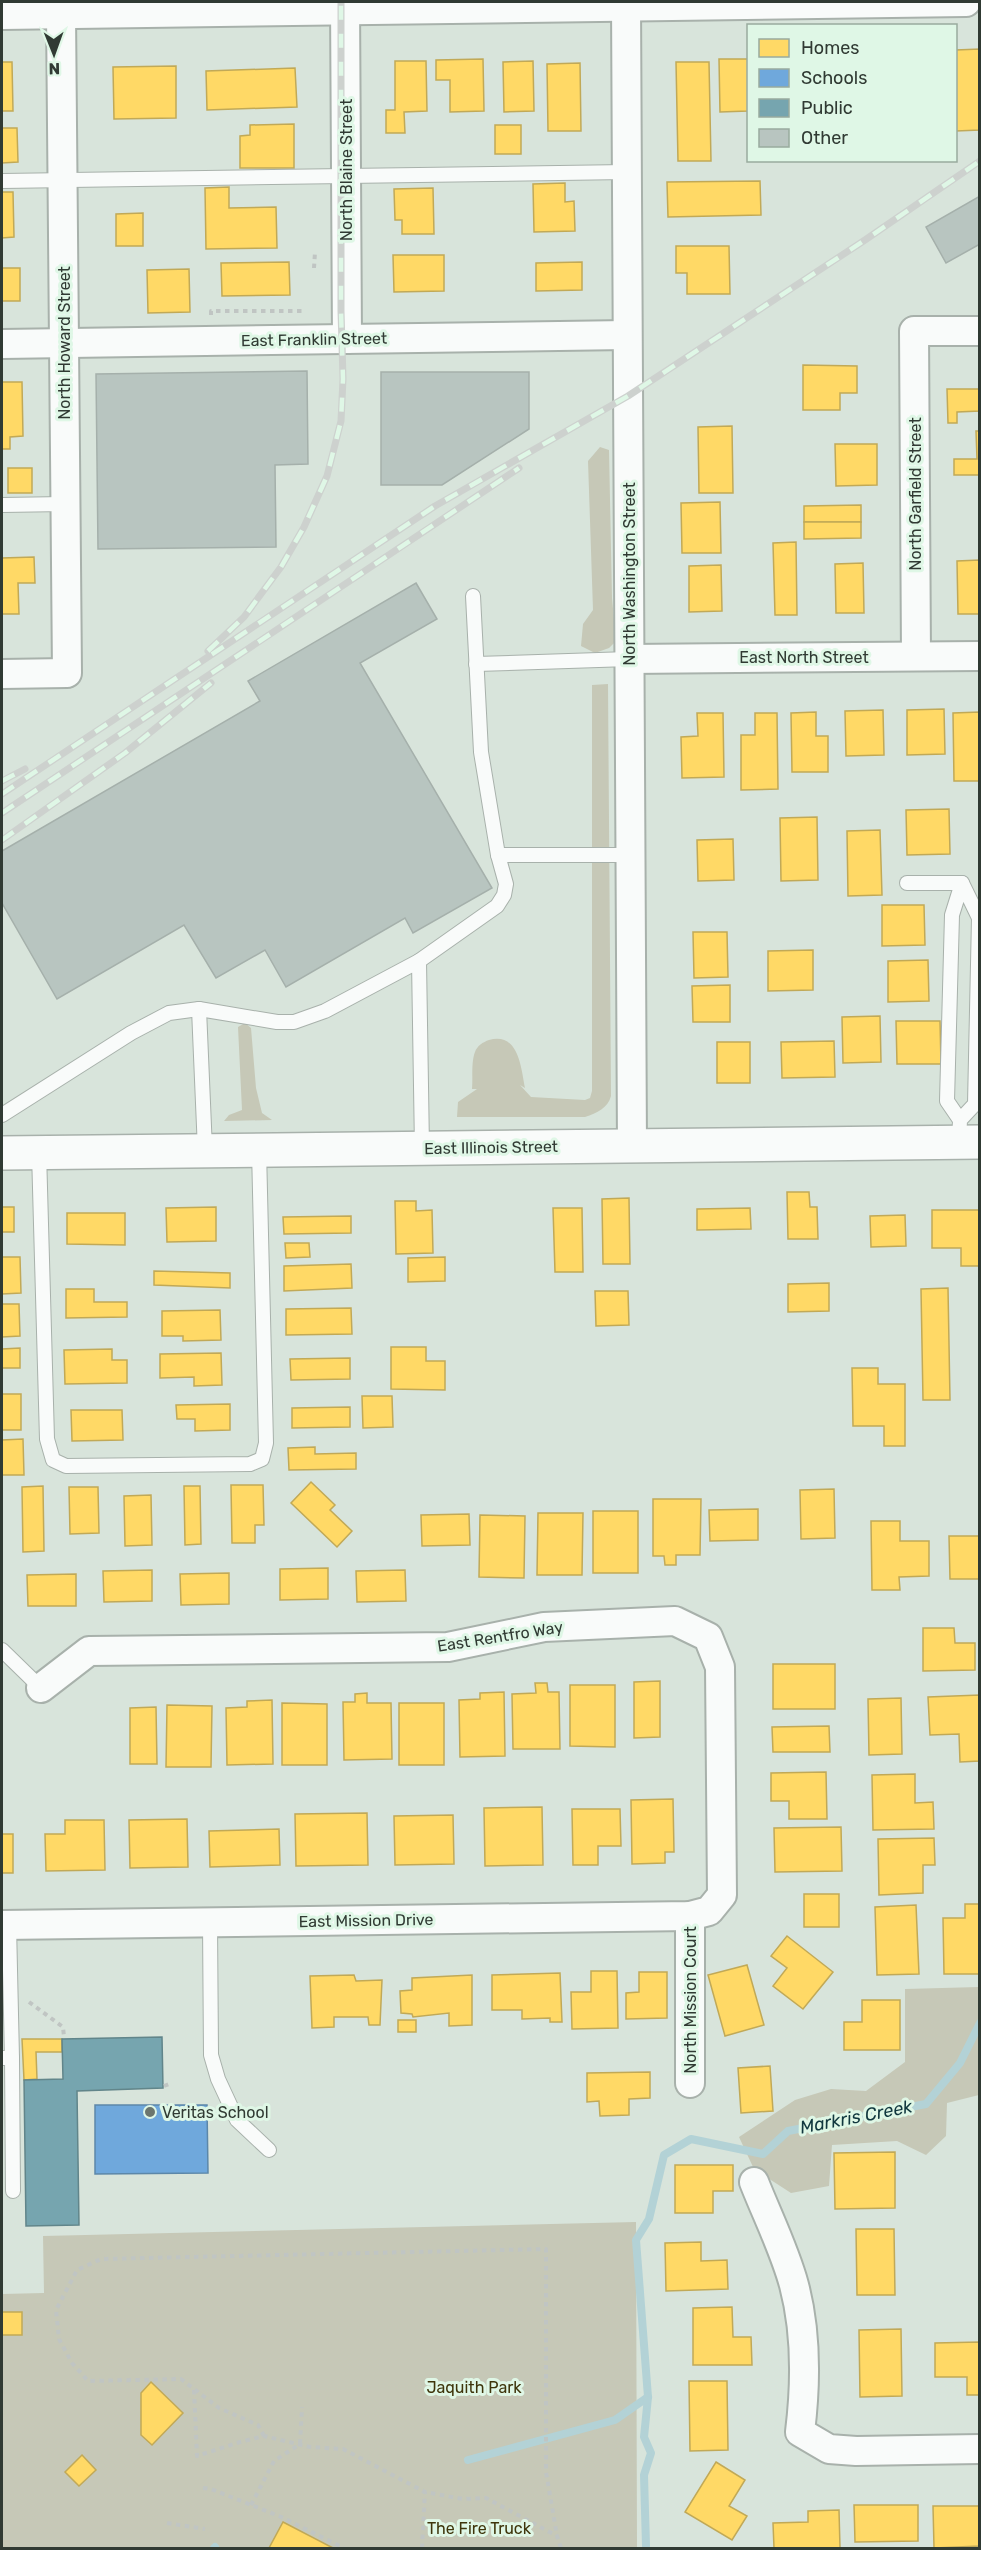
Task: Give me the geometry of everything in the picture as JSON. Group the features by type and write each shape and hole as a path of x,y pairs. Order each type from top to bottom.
{"street":[{"path":"2,15 61,8 966,2"},
{"name":"North Washington Street","path":"626,4 632,1146"},
{"name":"North Blaine Street","path":"345,6 347,339"},
{"name":"North Howard Street","path":"2,674 67,673 61,8"},
{"name":"North Garfield Street","path":"916,656 914,331 980,331"},
{"name":"East Franklin Street","path":"2,344 627,335"},
{"name":"East North Street","path":"629,659 980,656"},
{"name":"East Illinois Street","path":"2,1153 632,1146 966,1134"},
{"name":"East Rentfro Way","path":"41,1688 89,1651 448,1647 544,1627 675,1621 708,1636 720,1666 722,1895"},
{"name":"East Mission Drive","path":"5,1925 690,1916 709,1911 722,1895"},
{"name":"North Mission Court","path":"690,1916 690,2084"},
{"path":"754,2182 794,2284 798,2304 803,2334 806,2384 800,2432 829,2449 856,2451 980,2450"}],"lane":[{"path":"2,181 627,172"},
{"path":"2,505 65,504"},
{"path":"2,1115 131,1033 169,1012 199,1009 277,1022 294,1022 325,1011 419,961 497,906 504,895 506,884 498,855 481,752 473,596"},
{"path":"476,664 629,659"},
{"path":"498,855 630,855"},
{"path":"907,883 962,883"},
{"path":"962,883 979,918 975,1104 966,1134"},
{"path":"962,883 952,915 947,1101 966,1134"},
{"path":"419,961 422,1148"},
{"path":"199,1009 205,1150"},
{"path":"39,1152 47,1439 53,1460 66,1466 227,1465 250,1464 262,1459 266,1443 259,1150"},
{"path":"2,1650 41,1688"},
{"path":"210,1922 211,2055 218,2079 237,2120 269,2150"},
{"path":"5,1925 7,2058 13,2190"}],"path":[{"path":"314,268 315,252"},
{"path":"211,311 314,311"},
{"path":"28,1990 28,2001 63,2027 64,2037"},
{"path":"164,2086 172,2083"},
{"path":"264,2436 258,2425 219,2408 182,2379 88,2381 72,2363 59,2339 56,2310 77,2270 101,2259 546,2249 546,2472 561,2548"},
{"path":"194,2389 197,2456 264,2436 310,2447 343,2448 425,2492 463,2499 486,2498 557,2536"},
{"path":"300,2444 302,2407"},
{"path":"251,2505 274,2461 300,2444"},
{"path":"203,2488 210,2488 279,2516 344,2548"},
{"path":"422,2548 425,2492"},
{"path":"167,2523 204,2529"}],"green space":[{"path":"600,447 609,450 612,598 616,641 609,648 595,653 581,646 583,624 593,610 588,461"},
{"path":"608,684 611,1096 601,1110 585,1117 457,1117 458,1102 477,1089 472,1089 475,1052 481,1044 489,1040 507,1041 513,1046 520,1062 525,1088 520,1085 531,1097 585,1100 590,1098 592,1091 592,685"},
{"path":"245,1023 251,1028 256,1088 262,1113 272,1120 224,1121 229,1115 242,1110 238,1027"},
{"path":"979,1987 979,2095 947,2103 946,2136 926,2155 897,2141 832,2145 829,2186 791,2193 754,2169 739,2137 795,2100 831,2089 866,2091 905,2062 905,1989"},
{"name":"Jaquith Park","path":"636,2222 637,2548 2,2548 2,2294 44,2293 43,2236"}],"building: Homes":[{"path":"980,49 980,130 957,131 957,50"},
{"path":"483,59 484,111 450,112 450,80 436,80 436,60"},
{"path":"719,59 747,59 747,111 720,112"},
{"path":"395,61 426,61 427,111 404,112 405,133 386,133 386,110 395,110"},
{"path":"533,61 534,111 504,112 503,62"},
{"path":"2,62 12,62 13,111 2,111"},
{"path":"676,62 709,62 711,161 678,161"},
{"path":"580,63 581,131 548,131 547,64"},
{"path":"176,66 176,118 114,119 113,67"},
{"path":"295,68 297,107 207,110 206,71"},
{"path":"294,124 294,168 240,168 240,136 250,135 250,125"},
{"path":"495,125 521,125 521,154 495,154"},
{"path":"2,128 17,128 18,162 2,163"},
{"path":"760,181 761,215 668,217 667,182"},
{"path":"565,183 565,202 574,201 575,231 534,232 533,184"},
{"path":"229,187 229,208 276,207 277,248 206,249 205,188"},
{"path":"433,188 434,234 402,234 402,220 395,220 394,189"},
{"path":"2,192 13,192 14,237 2,238"},
{"path":"143,213 143,246 116,246 116,214"},
{"path":"676,246 729,246 730,294 687,294 687,273 676,273"},
{"path":"393,255 444,255 444,291 394,292"},
{"path":"289,262 290,295 222,296 221,263"},
{"path":"582,262 582,290 536,291 536,263"},
{"path":"2,268 20,268 20,301 2,301"},
{"path":"189,269 190,312 148,313 147,270"},
{"path":"803,365 857,366 857,393 840,393 840,410 803,410"},
{"path":"2,382 22,382 23,436 10,437 10,449 2,449"},
{"path":"947,389 980,389 980,411 957,412 957,423 948,423"},
{"path":"732,426 733,493 699,493 698,427"},
{"path":"976,431 980,431 980,475 954,475 954,459 977,459"},
{"path":"835,444 877,444 877,485 836,486"},
{"path":"8,468 32,468 32,493 8,493"},
{"path":"720,502 721,553 682,553 681,503"},
{"path":"861,505 861,522 804,522 804,506"},
{"path":"804,522 861,522 861,538 804,539"},
{"path":"796,542 797,615 775,615 773,543"},
{"path":"34,557 35,583 18,583 19,614 2,614 2,558"},
{"path":"980,560 980,614 958,614 957,561"},
{"path":"863,563 864,613 836,613 835,564"},
{"path":"721,565 722,611 689,612 689,566"},
{"path":"944,709 945,754 907,755 907,710"},
{"path":"883,710 884,755 846,756 845,711"},
{"path":"816,712 816,736 828,736 828,772 792,772 791,713"},
{"path":"980,712 980,781 954,781 953,713"},
{"path":"697,713 723,713 724,777 682,778 681,737 698,736"},
{"path":"755,713 777,713 778,789 741,790 741,735 755,735"},
{"path":"949,809 950,854 907,855 906,810"},
{"path":"817,817 818,880 781,881 780,818"},
{"path":"880,830 882,895 848,896 847,831"},
{"path":"733,839 734,880 698,881 697,840"},
{"path":"882,905 924,905 925,945 882,946"},
{"path":"693,932 727,932 728,977 694,978"},
{"path":"813,950 813,990 768,991 768,951"},
{"path":"928,960 929,1001 888,1002 888,961"},
{"path":"730,985 730,1022 693,1022 692,986"},
{"path":"880,1016 881,1062 843,1063 842,1017"},
{"path":"896,1021 940,1021 941,1064 897,1064"},
{"path":"834,1041 835,1077 782,1078 781,1042"},
{"path":"717,1042 750,1042 750,1083 717,1083"},
{"path":"787,1192 809,1192 810,1207 817,1207 818,1239 788,1239"},
{"path":"629,1198 630,1264 603,1264 602,1199"},
{"path":"395,1201 416,1201 416,1211 432,1210 433,1253 396,1254"},
{"path":"2,1207 14,1207 14,1232 2,1232"},
{"path":"216,1207 216,1241 167,1242 166,1208"},
{"path":"553,1208 582,1208 583,1272 555,1272"},
{"path":"750,1208 751,1229 697,1230 697,1209"},
{"path":"932,1210 980,1210 980,1266 961,1266 961,1248 932,1248"},
{"path":"67,1213 125,1213 125,1245 67,1244"},
{"path":"905,1215 906,1246 871,1247 870,1216"},
{"path":"351,1216 351,1233 284,1234 283,1217"},
{"path":"285,1243 309,1243 310,1257 286,1258"},
{"path":"2,1257 20,1257 21,1293 2,1294"},
{"path":"445,1257 445,1281 408,1282 408,1258"},
{"path":"351,1264 352,1288 284,1291 284,1266"},
{"path":"154,1271 230,1273 230,1288 154,1285"},
{"path":"829,1283 829,1311 788,1312 788,1284"},
{"path":"948,1288 950,1400 923,1400 921,1289"},
{"path":"66,1289 94,1289 94,1302 127,1302 127,1317 66,1318"},
{"path":"595,1291 628,1291 629,1325 596,1326"},
{"path":"2,1304 19,1304 20,1336 2,1337"},
{"path":"351,1308 352,1334 286,1335 286,1309"},
{"path":"220,1310 221,1340 183,1341 183,1336 162,1336 162,1311"},
{"path":"391,1347 426,1347 426,1361 445,1361 445,1390 391,1389"},
{"path":"20,1348 20,1368 2,1368 2,1349"},
{"path":"112,1349 112,1360 127,1360 127,1383 65,1384 64,1350"},
{"path":"221,1353 222,1385 194,1386 194,1377 160,1378 160,1354"},
{"path":"350,1358 350,1379 291,1380 290,1359"},
{"path":"852,1368 878,1368 878,1384 905,1384 905,1446 884,1446 884,1426 853,1426"},
{"path":"2,1394 21,1394 21,1430 2,1430"},
{"path":"362,1396 392,1396 393,1427 363,1428"},
{"path":"230,1404 230,1430 195,1431 195,1419 177,1419 176,1405"},
{"path":"350,1407 350,1427 292,1428 292,1408"},
{"path":"71,1410 122,1410 123,1440 72,1441"},
{"path":"23,1439 24,1475 2,1475 2,1440"},
{"path":"315,1447 315,1454 356,1453 356,1469 289,1470 288,1448"},
{"path":"311,1482 335,1505 330,1510 352,1531 337,1547 291,1503"},
{"path":"231,1485 263,1485 264,1525 255,1525 255,1543 232,1543"},
{"path":"43,1486 44,1551 23,1552 22,1487"},
{"path":"184,1486 200,1486 201,1544 185,1545"},
{"path":"69,1487 98,1487 99,1533 70,1534"},
{"path":"834,1489 835,1538 801,1539 800,1490"},
{"path":"151,1495 152,1545 125,1546 124,1496"},
{"path":"653,1499 701,1499 700,1555 676,1555 676,1565 665,1565 664,1556 653,1556"},
{"path":"758,1509 758,1540 710,1541 709,1510"},
{"path":"593,1511 638,1511 638,1573 593,1573"},
{"path":"538,1513 583,1513 582,1575 537,1575"},
{"path":"469,1514 470,1545 422,1546 421,1515"},
{"path":"480,1515 525,1516 524,1578 479,1577"},
{"path":"871,1521 900,1521 900,1541 929,1541 929,1576 899,1577 900,1590 872,1590"},
{"path":"949,1536 980,1536 980,1579 950,1579"},
{"path":"328,1568 328,1599 280,1600 280,1569"},
{"path":"152,1570 152,1601 104,1602 103,1571"},
{"path":"405,1570 406,1601 357,1602 356,1571"},
{"path":"229,1573 229,1604 181,1605 180,1574"},
{"path":"76,1574 76,1606 28,1606 27,1575"},
{"path":"923,1628 954,1628 955,1643 975,1643 975,1670 923,1671"},
{"path":"773,1664 835,1664 835,1709 773,1709"},
{"path":"660,1681 660,1737 634,1738 634,1682"},
{"path":"535,1683 547,1683 548,1692 559,1692 560,1749 513,1749 512,1694 536,1693"},
{"path":"570,1685 615,1685 615,1747 570,1746"},
{"path":"504,1692 505,1756 460,1757 459,1700 480,1699 480,1693"},
{"path":"367,1693 367,1703 391,1703 392,1759 344,1760 343,1702 355,1702 355,1694"},
{"path":"980,1695 980,1761 960,1762 959,1734 930,1735 928,1697"},
{"path":"901,1698 902,1754 869,1755 868,1699"},
{"path":"272,1700 273,1764 227,1765 226,1708 247,1707 247,1701"},
{"path":"282,1703 327,1704 327,1765 282,1765"},
{"path":"399,1703 444,1703 444,1765 399,1765"},
{"path":"167,1705 212,1706 211,1767 166,1767"},
{"path":"156,1707 157,1764 130,1764 130,1708"},
{"path":"829,1726 830,1752 773,1752 772,1727"},
{"path":"826,1772 827,1819 789,1819 789,1801 771,1801 771,1773"},
{"path":"915,1774 915,1803 933,1802 934,1829 873,1830 872,1775"},
{"path":"673,1799 674,1852 665,1852 665,1863 632,1864 631,1800"},
{"path":"542,1807 543,1865 485,1866 484,1808"},
{"path":"572,1809 620,1809 621,1846 598,1846 598,1865 573,1865"},
{"path":"367,1813 368,1865 296,1866 295,1814"},
{"path":"453,1815 454,1864 395,1865 394,1816"},
{"path":"187,1819 188,1867 130,1868 129,1820"},
{"path":"65,1820 104,1820 105,1870 46,1871 45,1834 65,1834"},
{"path":"841,1827 842,1871 775,1872 774,1828"},
{"path":"279,1829 280,1865 210,1867 209,1831"},
{"path":"2,1834 13,1834 13,1873 2,1873"},
{"path":"934,1838 935,1865 923,1865 923,1893 879,1895 878,1839"},
{"path":"804,1894 839,1894 839,1927 804,1927"},
{"path":"965,1904 980,1904 979,1974 944,1974 943,1918 965,1918"},
{"path":"916,1905 919,1974 877,1975 875,1907"},
{"path":"787,1936 833,1972 803,2009 773,1986 787,1968 771,1956"},
{"path":"747,1965 764,2025 725,2036 708,1975"},
{"path":"591,1971 617,1971 618,2028 572,2029 571,1992 591,1992"},
{"path":"639,1972 667,1972 667,2018 626,2019 626,1993 639,1992"},
{"path":"560,1973 562,2022 550,2022 550,2018 522,2019 522,2010 492,2010 492,1975"},
{"path":"354,1975 356,1981 382,1980 380,2025 369,2025 368,2017 334,2017 334,2027 312,2028 310,1976"},
{"path":"472,1975 472,2025 449,2026 449,2013 413,2017 412,2014 401,2013 400,1991 412,1990 412,1978"},
{"path":"862,2000 900,2000 900,2050 844,2050 844,2022 862,2022"},
{"path":"398,2020 416,2020 416,2032 398,2032"},
{"path":"22,2039 62,2039 62,2052 36,2052 37,2079 24,2080"},
{"path":"770,2066 773,2111 741,2113 738,2068"},
{"path":"650,2072 650,2098 629,2099 629,2115 600,2116 599,2101 587,2102 587,2073"},
{"path":"895,2152 895,2208 835,2209 834,2153"},
{"path":"675,2165 733,2165 733,2191 713,2191 713,2213 675,2213"},
{"path":"856,2229 894,2229 895,2295 857,2295"},
{"path":"701,2242 701,2261 727,2260 728,2289 666,2291 665,2243"},
{"path":"732,2307 733,2337 751,2337 752,2365 693,2365 693,2308"},
{"path":"2,2312 22,2312 22,2335 2,2335"},
{"path":"901,2329 902,2396 860,2397 859,2330"},
{"path":"980,2342 980,2395 967,2395 967,2377 935,2377 935,2343"},
{"path":"689,2381 727,2381 728,2450 690,2451"},
{"path":"151,2382 183,2413 152,2445 141,2435 141,2393"},
{"path":"82,2455 96,2470 79,2486 65,2472"},
{"path":"716,2462 745,2480 729,2506 747,2516 732,2540 685,2512"},
{"path":"854,2505 918,2505 918,2541 855,2542"},
{"path":"933,2506 980,2506 980,2546 934,2548"},
{"path":"839,2510 840,2548 774,2548 773,2523 808,2522 808,2511"},
{"path":"283,2522 333,2548 269,2548"}],"building: Schools":[{"path":"95,2105 207,2105 208,2173 95,2174"}],"building: Public":[{"path":"162,2037 163,2088 77,2091 79,2225 26,2226 24,2080 63,2079 62,2039"}],"building: Other":[{"path":"980,196 980,244 946,263 926,227"},
{"path":"307,371 308,464 275,465 276,547 98,549 96,374"},
{"path":"381,372 529,372 529,429 442,485 381,485"},
{"path":"416,583 437,619 360,663 492,888 413,933 405,918 286,987 265,950 216,978 184,925 57,999 2,903 2,851 260,701 248,681"}],"waterway":[{"name":"Markris Creek","path":"646,2546 644,2475 651,2453 644,2437 648,2397 636,2240 649,2219 664,2155 691,2139 763,2154 788,2131 926,2104 960,2063 980,2023"},
{"name":"Markris Creek","path":"468,2460 615,2420 648,2397"}],"railway":[{"path":"208,651 244,617 281,567 304,527 327,476 341,421 343,379 341,2"},
{"path":"2,794 435,506 628,396 865,240 980,161"},
{"path":"2,813 519,468"},
{"path":"2,840 125,753 211,683"},
{"path":"2,781 25,769"}],"place":[{"name":"Veritas School","path":"150,2112"}],"park label":[{"name":"The Fire Truck","path":"479,2528"}]}
